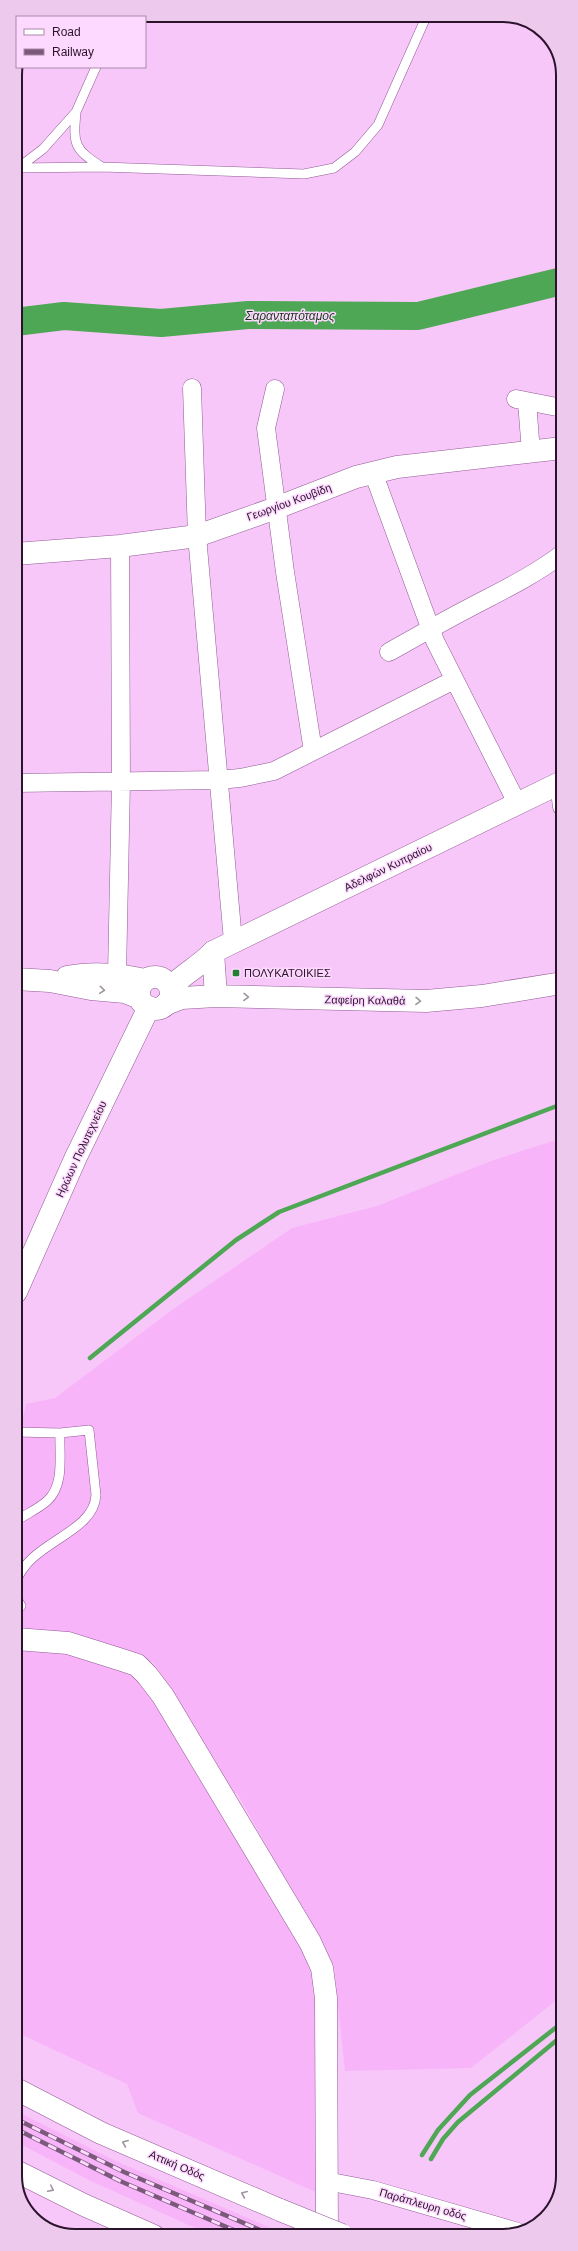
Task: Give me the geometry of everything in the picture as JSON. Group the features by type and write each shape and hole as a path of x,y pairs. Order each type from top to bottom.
{"main road":[{"name":"Γεωργίου Κουβίδη","path":"22,553 120,546 197,536 276,508 356,477 397,466 556,449"},
{"name":"Αδελφών Κυπραίου","path":"154,992 203,962 213,952 233,941 518,805 556,785"},
{"path":"213,952 216,996"},
{"path":"50,981 78,975 117,975 154,992"},
{"path":"22,980 50,981 91,989 125,992 154,992"},
{"name":"Ζαφείρη Καλαθά","path":"154,992 192,997 216,996 426,1001 482,996 556,984"},
{"name":"Ηρώων Πολυτεχνείου","path":"22,1278 76,1157 154,992"},
{"path":"22,1639 58,1641 78,1645 137,1666 147,1675 163,1696 310,1942 322,1968 326,1998 328,2065 326,2229"},
{"name":"Αττική Οδός","path":"22,2092 102,2132 327,2229"},
{"path":"22,2174 84,2205 138,2229"}],"street":[{"path":"192,388 197,536 233,941"},
{"path":"274,389 266,428 276,508 313,751"},
{"path":"531,452 521,400 556,407"},
{"path":"373,472 431,628 454,680 518,805"},
{"path":"117,975 121,782 120,546"},
{"path":"389,652 431,628 543,569 556,559"},
{"path":"22,783 218,780 240,778 274,771 454,680"},
{"name":"Παράπλευρη οδός","path":"326,2182 373,2190 463,2214 507,2229"}],"lane":[{"path":"22,168 102,167 304,174 334,168 355,152 378,125 424,22"},
{"path":"22,164 43,148 76,112 96,68"},
{"path":"76,112 74,135 81,153 102,167"},
{"path":"22,1432 60,1433 89,1430 95,1506 84,1521 56,1538 26,1563 22,1571"},
{"path":"22,1517 39,1507 55,1492 59,1480 60,1433"}],"shaded area":[{"path":"556,1140 556,2001 471,2068 345,2071 334,1967 237,1793 228,1794 154,1663 76,1634 22,1630 22,1421 26,1404 55,1398 172,1310 292,1228 377,1206 491,1161"},
{"path":"22,1647 57,1649 121,1667 143,1684 312,1964 321,1997 318,2193 138,2113 127,2084 22,2035"},
{"path":"22,2114 118,2162 273,2229 197,2229 91,2181 22,2145"}],"waterway":[{"name":"Σαρανταπόταμος","path":"22,321 64,316 161,323 248,315 418,316 556,282"},
{"path":"90,1358 236,1240 279,1212 556,1106"},
{"path":"422,2155 438,2130 470,2095 556,2027"},
{"path":"431,2159 443,2139 458,2122 556,2041"}],"railway":[{"path":"22,2122 124,2172 258,2229"},
{"path":"22,2132 120,2181 231,2229"}],"place":[{"name":"ΠΟΛΥΚΑΤΟΙΚΙΕΣ","path":"236,973"}]}
